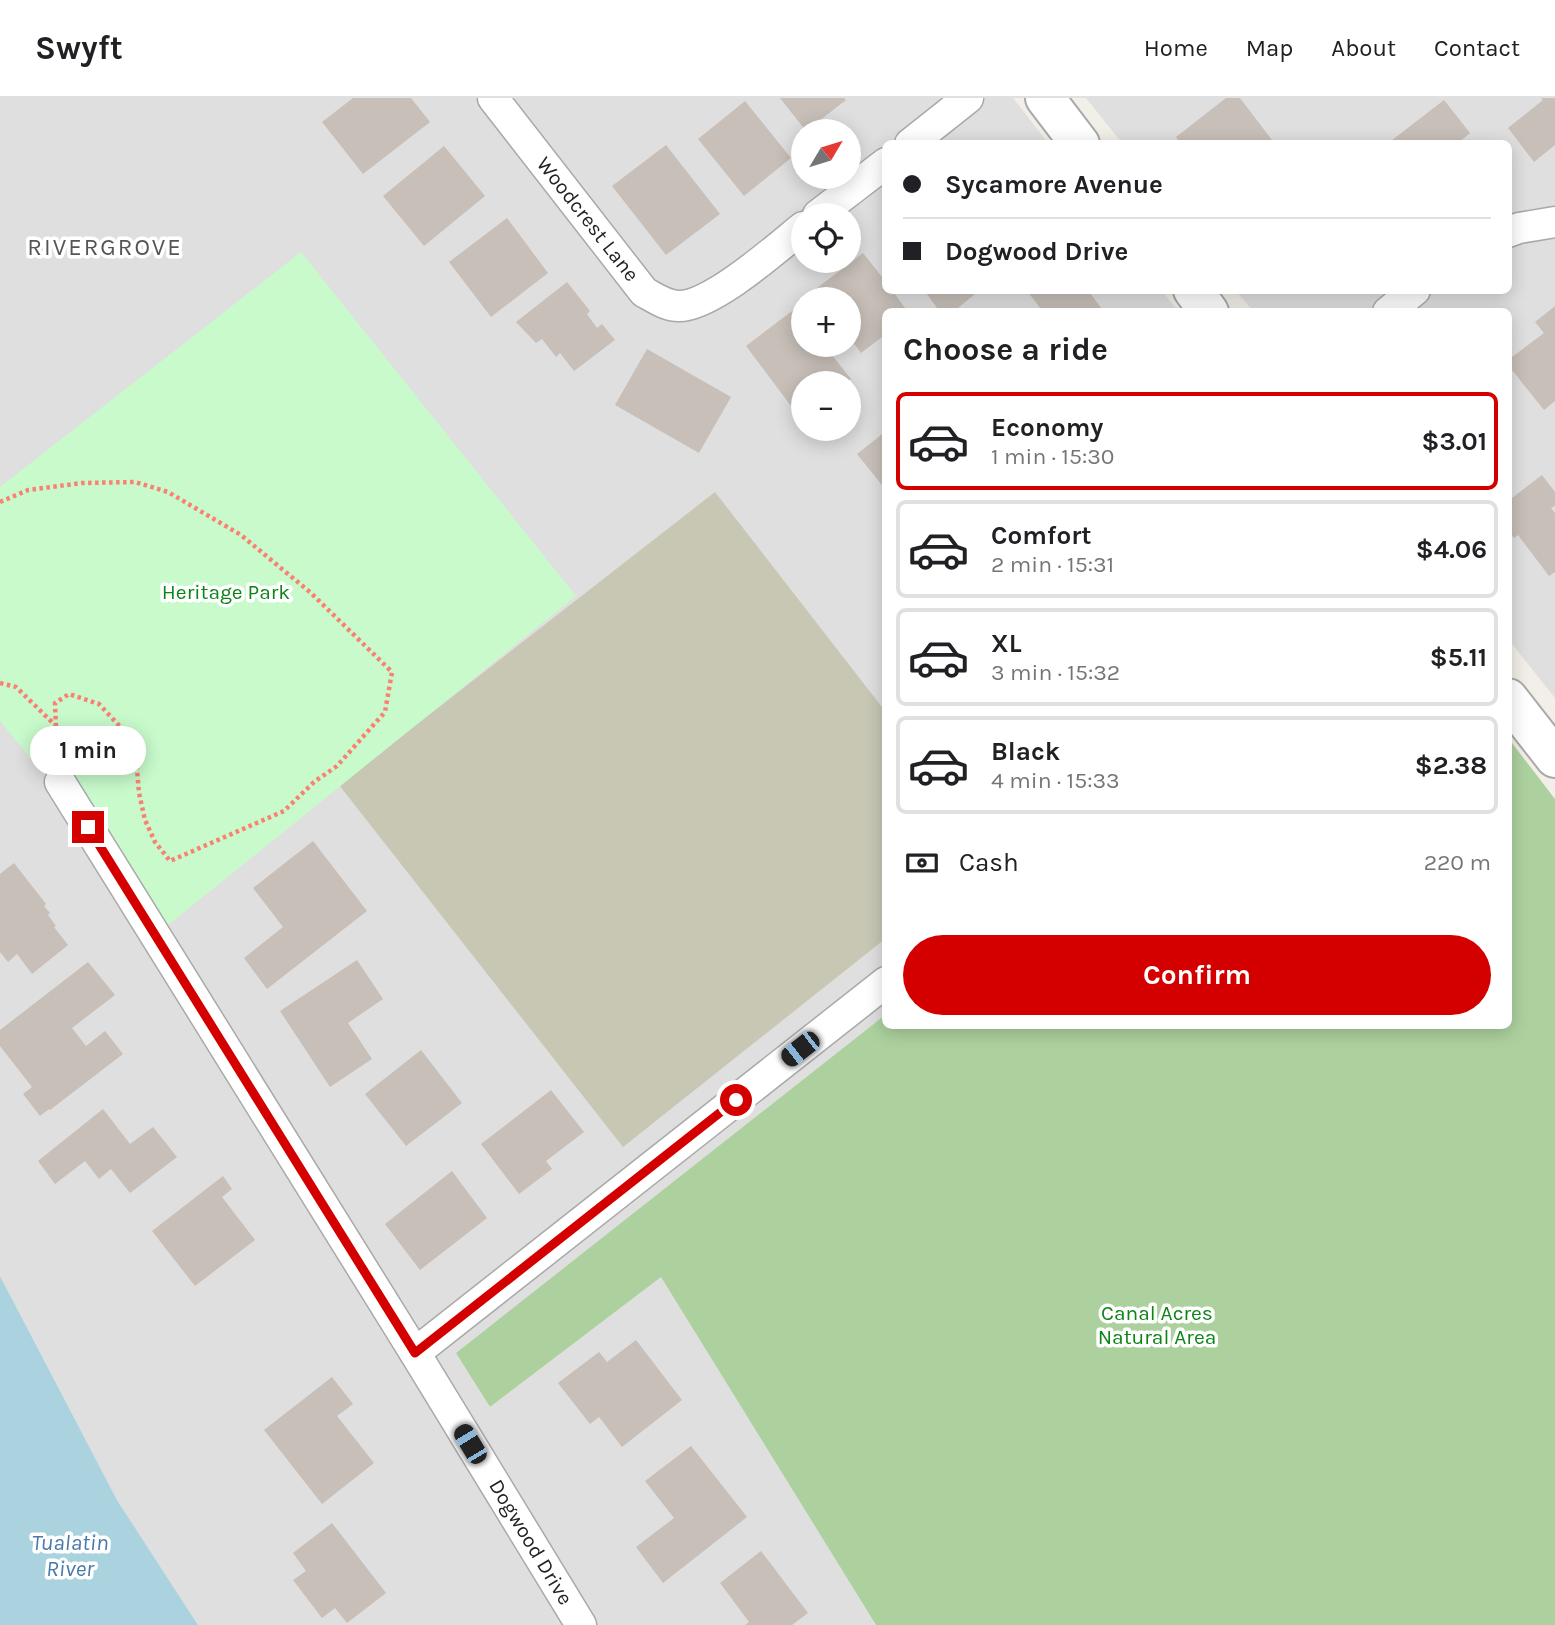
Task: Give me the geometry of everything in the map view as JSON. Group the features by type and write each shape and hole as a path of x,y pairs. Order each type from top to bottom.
{"street":[{"name":"Woodcrest Lane","path":"494,98 644,292 666,303 681,306 719,293 791,236"},
{"path":"915,140 968,98"},
{"path":"1045,98 1077,140"},
{"path":"834,203 882,166"},
{"path":"1512,231 1555,222"},
{"path":"1393,308 1410,294"},
{"path":"1512,703 1555,758"},
{"name":"Dogwood Drive","path":"60,782 581,1625"},
{"path":"415,1353 882,985"}],"path":[{"path":"0,502 28,490 82,483 135,482 168,492 241,535 311,593 393,672 385,712 337,766 314,782 284,811 170,861 155,842 145,820 138,793 135,746 99,704 69,694 55,703 55,725 16,687 0,684"}],"shaded area":[{"path":"0,98 1013,98 1046,140 882,140 882,294 1164,294 1176,308 882,308 882,1017 457,1353 490,1407 661,1276 876,1625 198,1625 117,1500 0,1276"},
{"path":"1086,98 1555,98 1555,698 1512,644 1512,308 1250,308 1239,294 1512,294 1512,140 1120,140"},
{"path":"715,492 882,707 882,941 623,1147 339,785"}],"green space":[{"name":"Heritage Park","path":"301,252 576,596 168,925 0,721 0,487"},
{"name":"Canal Acres Natural Area","path":"1512,743 1555,799 1555,1625 876,1625 661,1277 490,1407 456,1353 882,1017 882,1029 1512,1029"}],"water":[{"name":"Tualatin River","path":"0,1276 117,1500 198,1625 0,1625"}],"building":[{"path":"353,98 411,98 430,122 363,174 322,122"},
{"path":"780,98 846,100 821,119 797,119"},
{"path":"1226,98 1240,98 1272,140 1178,140 1176,137"},
{"path":"1541,98 1555,98 1555,145 1534,162 1508,128 1543,100"},
{"path":"1444,100 1470,133 1462,140 1392,140"},
{"path":"745,101 791,158 744,196 698,139"},
{"path":"666,145 720,214 666,255 612,186"},
{"path":"444,146 485,196 424,246 383,196"},
{"path":"507,218 548,273 491,317 449,262"},
{"path":"863,253 882,277 882,294 895,294 905,308 882,308 882,337 861,353 861,287 818,287 837,273 861,273"},
{"path":"567,282 590,311 587,314 597,328 602,324 615,340 574,371 560,353 556,357 542,339 536,343 516,322"},
{"path":"927,294 975,294 958,308 937,308"},
{"path":"1030,294 1091,294 1101,308 1040,308"},
{"path":"1555,306 1555,401 1544,410 1512,370 1512,357 1544,333 1535,322"},
{"path":"791,312 791,357 834,357 845,371 791,371 791,406 746,346"},
{"path":"647,349 731,397 699,453 615,405"},
{"path":"882,434 882,485 857,454"},
{"path":"1542,475 1555,492 1555,506 1551,508 1555,513 1555,572 1549,576 1518,535 1514,538 1512,536 1512,498"},
{"path":"313,841 367,911 267,989 244,958 283,927 253,888"},
{"path":"14,863 46,904 44,906 50,913 48,915 56,926 54,927 68,945 32,974 17,954 8,962 0,952 0,874"},
{"path":"357,960 383,999 348,1023 372,1059 330,1087 280,1011"},
{"path":"88,962 115,995 72,1028 86,1046 105,1031 123,1054 40,1116 23,1094 32,1087 0,1046 0,1030"},
{"path":"421,1050 462,1103 406,1146 365,1094"},
{"path":"551,1090 584,1132 546,1161 552,1169 519,1194 481,1144"},
{"path":"103,1109 130,1144 153,1127 177,1157 130,1193 111,1169 99,1179 85,1161 55,1184 38,1161"},
{"path":"452,1171 487,1218 420,1270 385,1224"},
{"path":"223,1176 232,1189 222,1197 255,1240 195,1286 152,1231"},
{"path":"636,1340 682,1400 622,1447 599,1417 590,1424 558,1383 599,1352 607,1362"},
{"path":"332,1377 353,1404 337,1416 374,1463 322,1504 264,1430"},
{"path":"691,1446 747,1517 663,1583 636,1547 674,1518 645,1481"},
{"path":"332,1523 386,1593 347,1623 335,1608 322,1618 293,1580 306,1571 293,1553"},
{"path":"761,1551 808,1613 792,1625 745,1625 749,1622 720,1583"}],"district":[{"name":"RIVERGROVE","path":"105,247"}],"route":[{"path":"88,827 415,1353 736,1100"}]}
